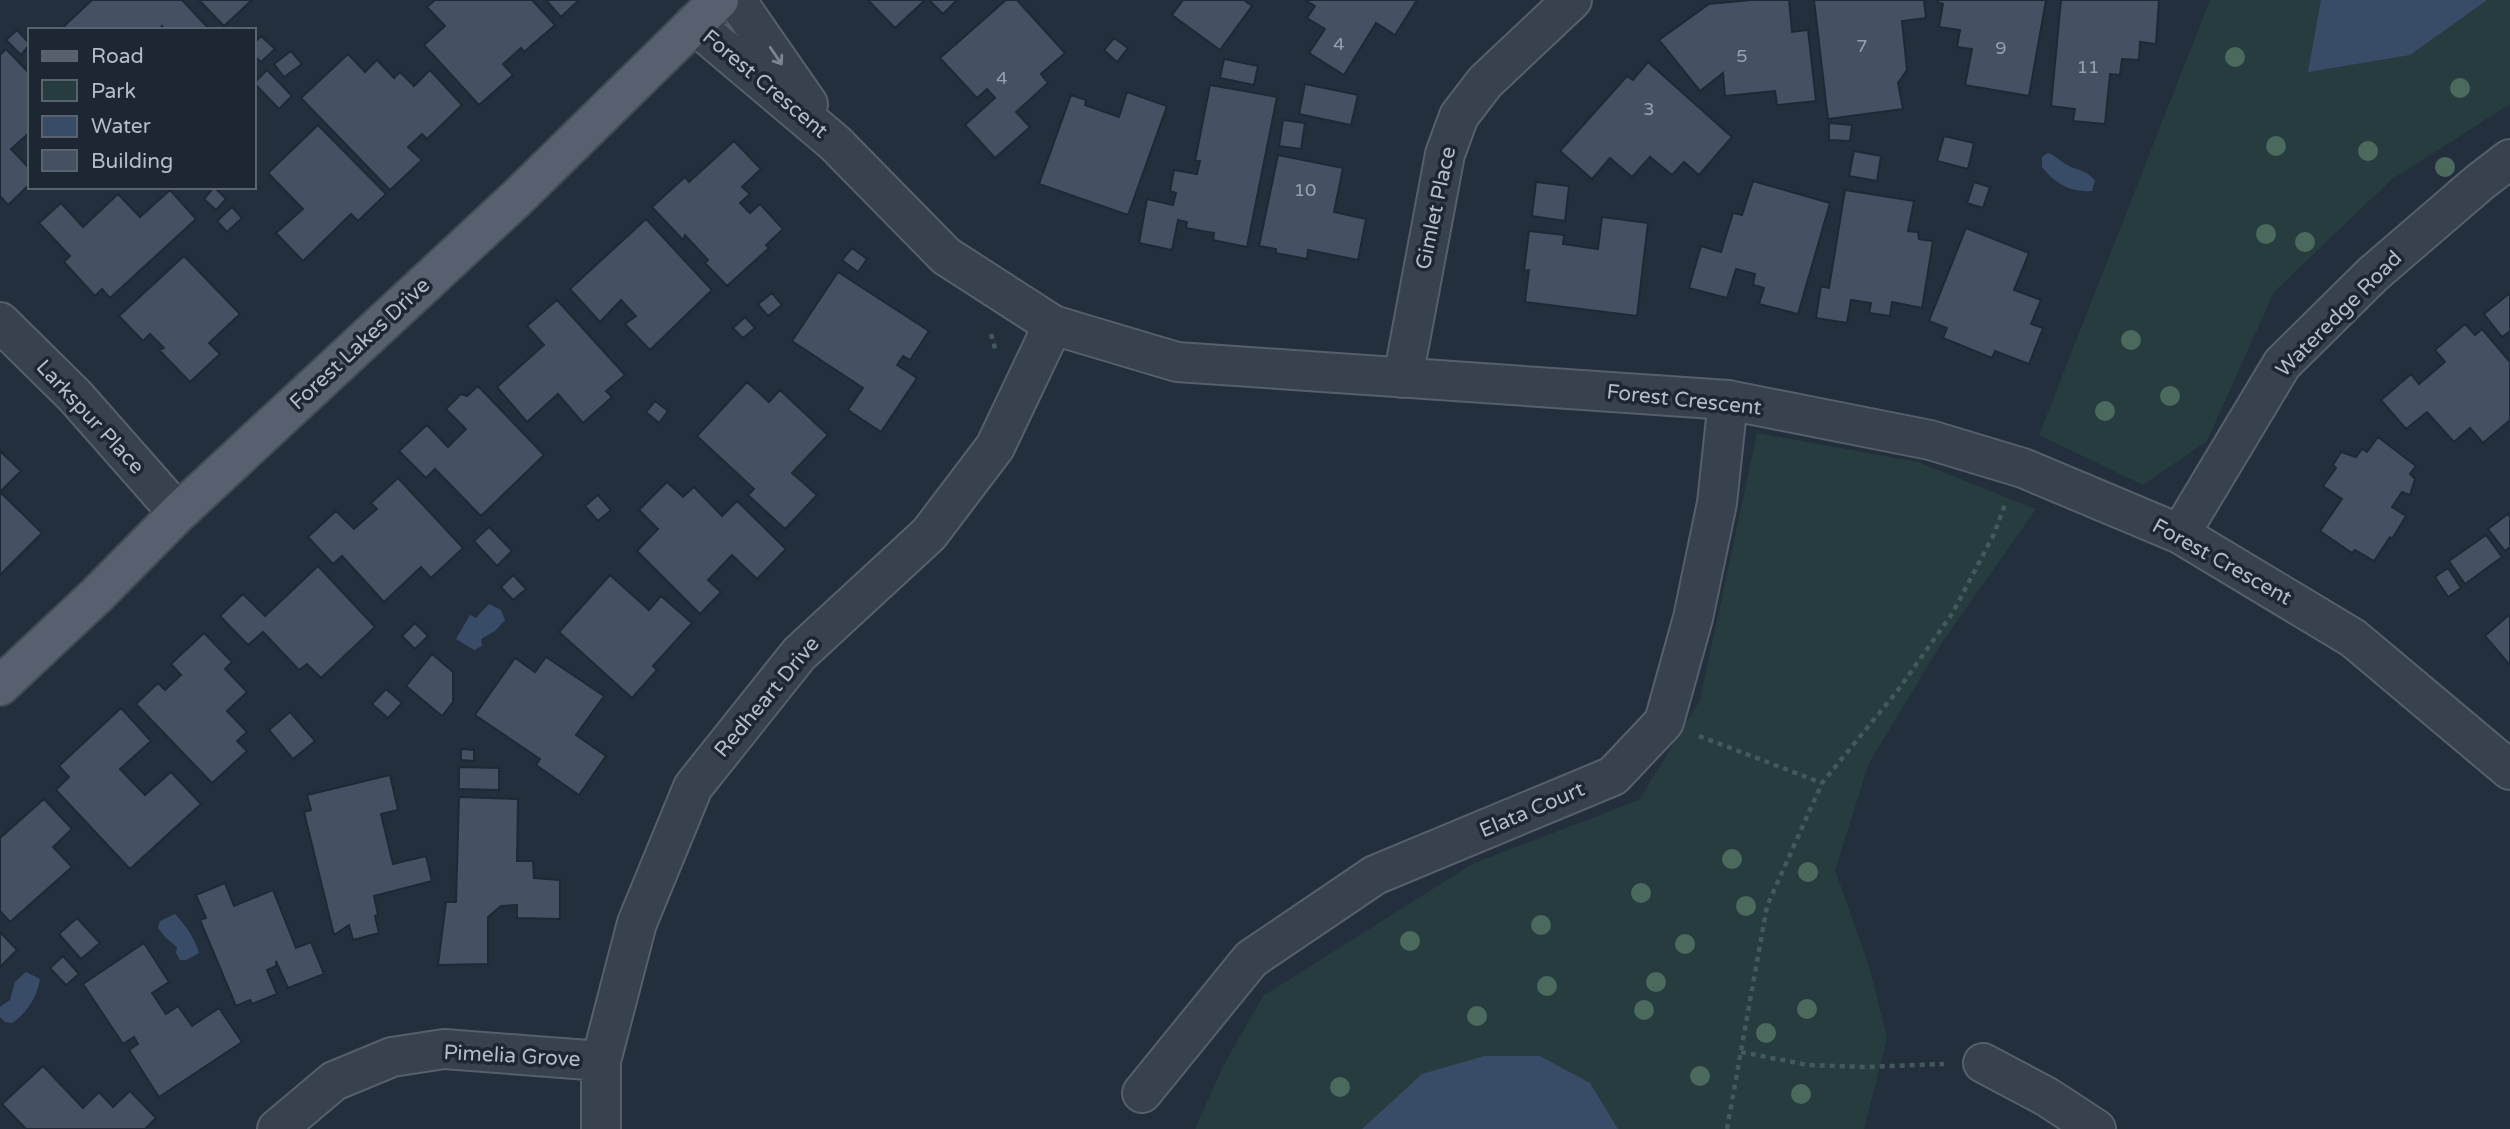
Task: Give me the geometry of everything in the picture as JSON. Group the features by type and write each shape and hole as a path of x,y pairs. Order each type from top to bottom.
{"main road":[{"name":"Forest Lakes Drive","path":"0,686 97,595 178,513 516,200 706,12"}],"street":[{"name":"Forest Crescent","path":"736,0 835,143"},
{"name":"Gimlet Place","path":"1403,379 1445,154 1459,116 1485,82 1572,0"},
{"name":"Forest Crescent","path":"706,12 946,256 1053,325 1177,362 1728,400 1930,440 2023,468 2180,534 2353,638 2510,770"},
{"name":"Wateredge Road","path":"2180,534 2282,364 2373,274 2510,159"},
{"name":"Larkspur Place","path":"0,323 75,396 178,513"},
{"name":"Redheart Drive","path":"601,1129 601,1061 636,923 693,787 799,654 929,534 995,447 1053,325"},
{"name":"Elata Court","path":"1142,1093 1251,959 1375,876 1613,776 1664,723 1693,618 1717,503 1728,400"},
{"name":"Pimelia Grove","path":"277,1129 334,1081 392,1057 444,1049 601,1061"},
{"path":"1983,1063 2047,1097 2096,1129"}],"path":[{"path":"1727,1129 1767,905 1822,783 1898,690 1952,614 1994,534 2006,503"},
{"path":"1664,723 1822,783"},
{"path":"1741,1052 1808,1065 1866,1067 1983,1063"}],"green space":[{"path":"2210,0 2510,0 2510,104 2391,180 2274,292 2207,441 2143,485 2039,435"},
{"path":"1757,433 1918,462 2036,509 1941,644 1869,763 1835,870 1869,966 1887,1038 1864,1129 1195,1129 1222,1068 1263,996 1474,863 1639,800 1700,700"}],"water":[{"path":"2321,0 2487,0 2410,55 2308,72"},
{"path":"2048,153 2090,175 2095,181 2092,191 2070,189 2052,178 2042,167 2042,157"},
{"path":"489,604 501,610 505,620 495,631 481,639 482,646 474,650 456,639 470,615 476,618"},
{"path":"175,914 189,932 199,953 186,960 180,960 176,953 177,947 158,928 160,921"},
{"path":"26,972 40,979 31,1004 12,1023 5,1022 0,1017 0,1007 10,1000 15,982"},
{"path":"1484,1056 1540,1056 1590,1083 1618,1129 1362,1129 1422,1074"}],"building":[{"path":"92,0 182,0 208,28 162,26 62,28"},
{"path":"199,0 252,0 224,26"},
{"path":"435,0 532,0 555,25 524,52 521,48 503,64 513,75 479,105 424,45 445,26 427,7"},
{"path":"546,0 579,0 561,17"},
{"path":"868,0 925,0 895,28"},
{"path":"929,0 957,0 943,14"},
{"path":"1006,0 1017,0 1065,53 1041,74 1048,83 1016,112 1030,127 995,158 965,125 995,98 987,89 977,98 940,58"},
{"path":"1183,0 1244,0 1252,6 1220,50 1172,15"},
{"path":"1305,0 1417,0 1395,35 1376,23 1344,75 1309,53 1325,29 1307,18 1315,6"},
{"path":"1789,0 1792,32 1808,30 1816,101 1777,105 1775,91 1725,96 1723,73 1700,91 1659,40 1709,4"},
{"path":"1814,0 1924,0 1926,18 1902,21 1907,70 1898,83 1903,109 1828,119"},
{"path":"1937,0 2046,0 2029,96 1965,85 1972,49 1957,47 1960,30 1939,27 1943,4"},
{"path":"2061,0 2159,0 2156,44 2140,42 2139,60 2122,59 2120,75 2110,74 2105,124 2073,121 2075,109 2051,106"},
{"path":"17,30 28,42 28,46 21,55 6,40"},
{"path":"261,36 275,49 261,62 256,58 256,41"},
{"path":"1114,38 1128,48 1117,62 1104,50"},
{"path":"6,49 28,72 28,134 11,149 28,167 28,186 8,205 0,196 0,55"},
{"path":"291,51 302,64 284,77 274,64"},
{"path":"348,54 365,72 377,60 394,78 400,72 414,86 430,70 462,105 427,139 422,134 408,147 422,160 390,190 301,98"},
{"path":"1224,59 1258,66 1254,85 1220,78"},
{"path":"1648,62 1732,137 1699,175 1684,162 1672,175 1650,157 1632,177 1610,158 1592,179 1560,151 1627,76 1633,80"},
{"path":"267,70 292,96 279,109 256,85 256,81"},
{"path":"1305,84 1358,95 1351,125 1299,114"},
{"path":"1210,85 1277,97 1247,247 1213,240 1214,233 1186,228 1187,222 1178,220 1172,250 1139,243 1147,199 1173,205 1176,193 1170,191 1174,170 1197,174 1200,161 1195,161"},
{"path":"1127,92 1167,106 1128,215 1039,184 1071,95 1086,100 1085,105 1119,117"},
{"path":"1283,120 1305,123 1301,149 1279,146"},
{"path":"1829,123 1852,125 1850,141 1829,140"},
{"path":"318,125 386,194 358,221 351,214 303,261 276,233 303,209 268,173"},
{"path":"1944,136 1974,143 1968,169 1937,161"},
{"path":"734,141 761,169 742,187 750,194 740,203 750,213 760,204 783,229 766,245 769,248 727,286 705,263 708,260 685,235 683,240 652,207 685,177 689,182"},
{"path":"1854,151 1881,156 1877,181 1849,176"},
{"path":"1278,155 1343,168 1334,212 1366,219 1358,260 1308,250 1307,259 1276,253 1276,249 1259,246"},
{"path":"1753,181 1830,203 1798,314 1759,304 1764,288 1753,285 1755,274 1736,269 1727,298 1689,288 1701,246 1721,252 1733,213 1742,215"},
{"path":"1536,182 1569,186 1565,221 1532,216"},
{"path":"1974,182 1990,187 1983,208 1967,203"},
{"path":"212,189 216,189 226,199 216,210 204,199"},
{"path":"170,190 196,219 110,298 102,289 95,296 64,262 70,256 39,223 61,203 83,227 118,194 140,217"},
{"path":"1845,190 1914,201 1908,231 1918,232 1919,239 1933,241 1922,308 1892,302 1890,316 1869,313 1871,303 1851,300 1847,323 1816,318 1821,286 1829,288"},
{"path":"232,207 242,218 227,232 217,221"},
{"path":"1602,217 1648,223 1637,316 1525,302 1529,270 1524,271 1529,231 1564,235 1563,244 1598,249"},
{"path":"646,219 712,290 650,350 625,324 636,316 621,300 600,322 570,289"},
{"path":"1966,228 2029,253 2014,290 2041,300 2031,324 2043,328 2029,364 1995,351 1992,358 1943,338 1947,328 1929,321"},
{"path":"852,248 867,259 858,272 842,260"},
{"path":"184,256 240,314 209,343 220,354 190,382 159,350 164,348 150,334 143,341 119,316"},
{"path":"838,272 929,331 910,360 903,356 897,365 917,378 881,432 848,410 863,388 792,341"},
{"path":"772,293 782,305 768,316 758,304"},
{"path":"2510,293 2510,331 2502,337 2484,314"},
{"path":"557,300 625,375 606,391 612,397 583,423 558,394 527,422 497,387 544,345 527,326"},
{"path":"745,317 755,328 743,338 733,328"},
{"path":"2465,324 2475,335 2482,329 2510,362 2510,420 2483,443 2470,428 2454,442 2427,412 2406,429 2381,400 2411,374 2419,384 2445,362 2435,350"},
{"path":"747,382 769,402 780,390 828,435 792,473 817,495 785,529 748,495 754,489 697,436"},
{"path":"478,386 544,455 481,516 435,469 426,478 399,451 427,425 448,447 466,429 446,409 461,394 467,396"},
{"path":"655,401 668,411 659,423 646,412"},
{"path":"2378,437 2416,466 2410,474 2415,479 2410,495 2402,492 2392,507 2406,516 2374,561 2355,550 2352,553 2320,531 2342,499 2323,486 2336,468 2333,465 2341,452 2356,457 2362,449 2367,452"},
{"path":"0,451 21,471 0,492"},
{"path":"398,478 463,548 431,578 421,567 384,602 342,556 333,564 308,537 336,511 354,529 377,509 371,503"},
{"path":"667,482 683,497 694,487 722,516 737,501 786,549 757,579 732,555 708,580 721,592 700,614 637,551 658,529 639,510"},
{"path":"0,492 42,533 0,575"},
{"path":"598,495 611,510 598,521 585,506"},
{"path":"2508,514 2510,547 2505,551 2488,529"},
{"path":"489,527 512,551 497,566 474,541"},
{"path":"2486,535 2502,557 2465,584 2449,561"},
{"path":"318,566 375,627 321,678 307,664 299,670 263,632 248,645 220,616 243,594 265,616"},
{"path":"2448,568 2461,588 2448,597 2435,577"},
{"path":"513,575 526,589 513,600 501,587"},
{"path":"610,575 649,610 661,596 692,623 653,666 657,670 632,698 559,632"},
{"path":"2510,614 2510,665 2485,636"},
{"path":"415,623 428,636 415,649 402,636"},
{"path":"204,633 232,662 225,669 247,692 227,711 247,732 237,741 247,751 212,783 136,704 158,683 165,690 181,675 171,664"},
{"path":"432,654 453,672 453,702 442,716 406,686"},
{"path":"546,657 604,696 576,735 606,756 579,795 536,765 540,759 475,715 515,658 535,672"},
{"path":"386,689 402,703 388,718 372,704"},
{"path":"121,708 151,741 120,769 145,795 171,772 201,804 130,869 56,790 69,777 59,766"},
{"path":"290,712 315,741 293,759 269,730"},
{"path":"461,749 474,750 474,761 461,760"},
{"path":"459,767 499,768 499,790 459,789"},
{"path":"390,775 398,810 381,814 393,864 426,856 432,881 374,896 379,933 353,940 349,925 334,935 304,812 311,810 307,795"},
{"path":"459,797 518,799 517,861 533,861 534,878 560,880 560,919 517,918 517,905 501,906 488,917 488,964 438,965 446,902 456,902"},
{"path":"44,799 72,829 53,847 72,867 10,922 0,911 0,838"},
{"path":"225,883 234,906 273,890 296,948 311,942 324,974 288,988 276,961 276,966 267,970 277,994 252,1004 250,1000 236,1006 200,920 206,918 196,895"},
{"path":"77,918 100,943 81,959 59,934"},
{"path":"0,932 17,950 0,967"},
{"path":"144,943 169,982 152,993 166,1014 178,1006 192,1026 219,1008 242,1042 159,1097 129,1050 138,1044 134,1037 123,1044 83,984"},
{"path":"63,956 79,974 66,985 50,968"},
{"path":"43,1066 83,1108 99,1092 113,1107 130,1091 156,1118 145,1129 26,1129 2,1104"}]}
